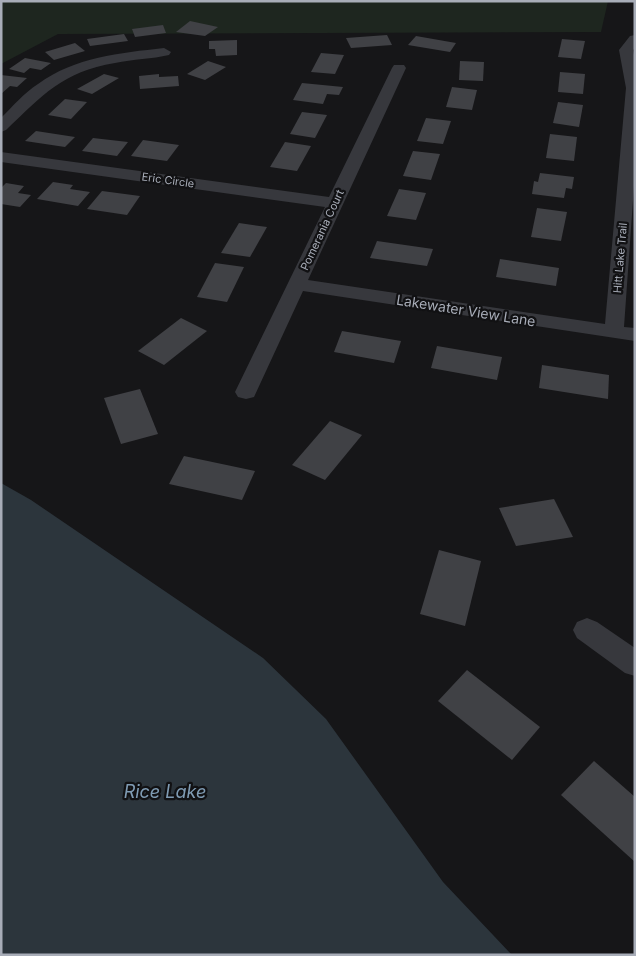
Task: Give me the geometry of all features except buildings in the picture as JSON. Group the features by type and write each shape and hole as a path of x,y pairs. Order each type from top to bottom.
{"street":[{"name":"Hitt Lake Trail","path":"614,332 634,88 626,50 635,39"},
{"path":"1,127 43,86 76,69 111,58 164,52"},
{"name":"Pomerania Court","path":"246,392 398,68"},
{"name":"Eric Circle","path":"1,157 335,203"},
{"name":"Lakewater View Lane","path":"296,284 635,335"},
{"path":"586,630 635,664"}],"shaded area":[{"path":"1,1 608,1 601,32 58,34 1,64"}],"water":[{"name":"Rice Lake","path":"1,483 31,500 263,658 326,719 443,882 512,955 1,955"}],"waterway":[{"path":"514,1 553,1"}]}
